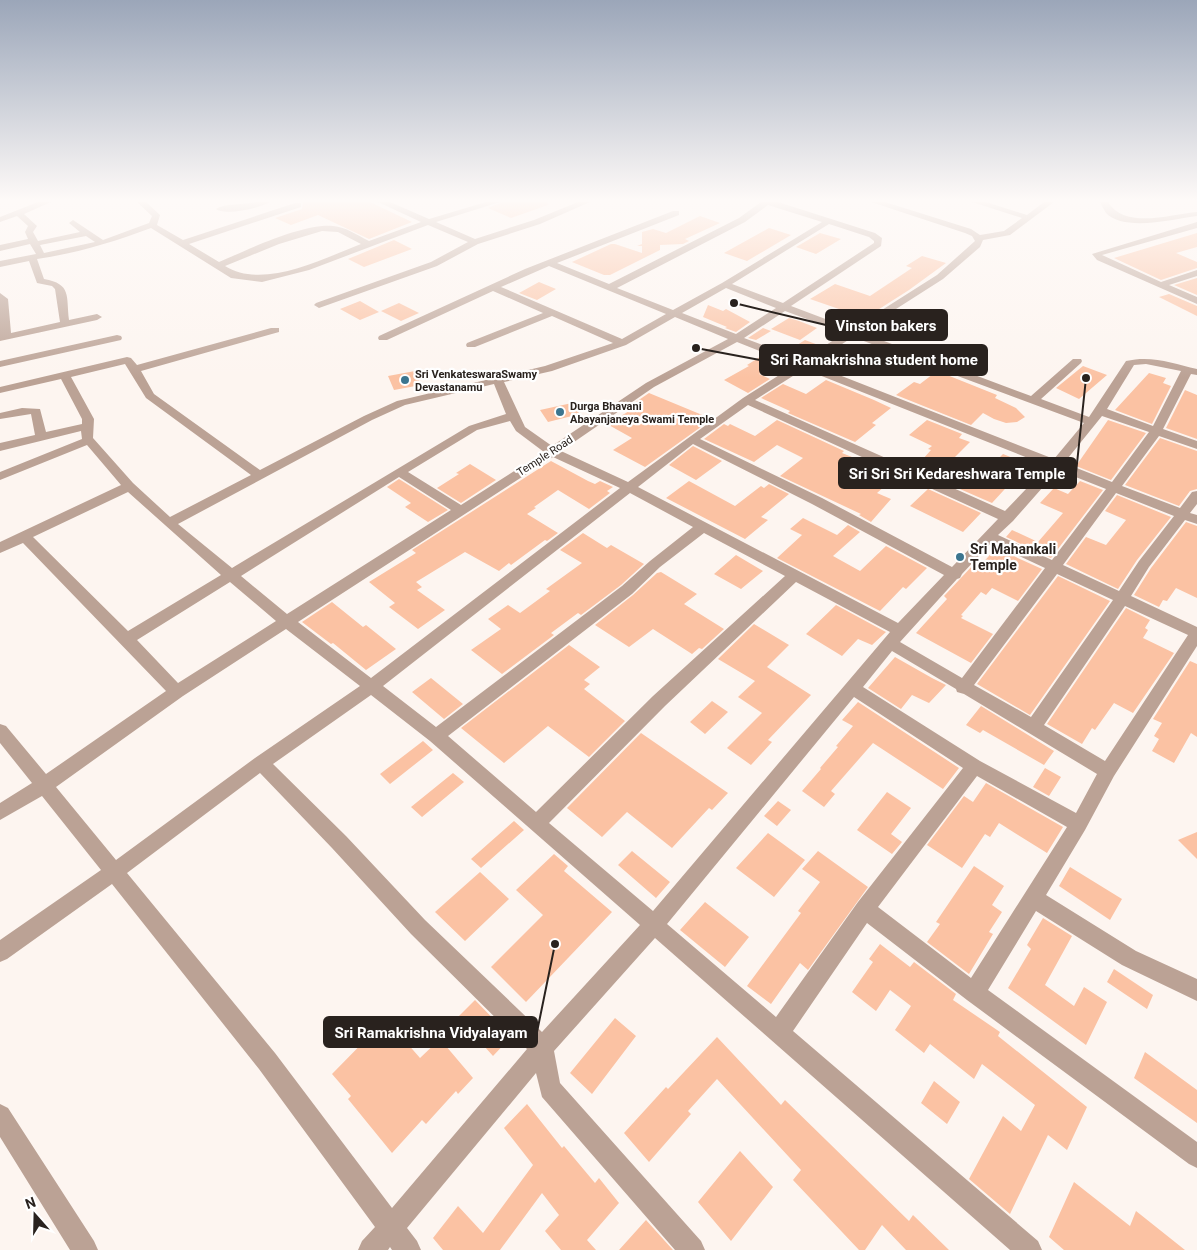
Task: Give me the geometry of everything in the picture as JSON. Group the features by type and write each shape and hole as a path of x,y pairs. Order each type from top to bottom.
{"street":[{"path":"0,264 19,260"},
{"path":"37,260 40,281 55,284 60,288 65,324"},
{"path":"208,260 234,276 262,279 306,268 325,260"},
{"path":"218,266 232,260"},
{"path":"319,305 441,260"},
{"path":"383,338 492,287 557,260"},
{"path":"608,288 663,260"},
{"path":"169,524 368,418 401,403 548,370 622,342 725,286 766,260"},
{"name":"Temple Road","path":"0,812 43,786 177,692 552,452 650,385 737,338 854,260"},
{"path":"0,952 114,872 261,763 372,686 692,439 747,400 940,277 960,260"},
{"path":"1105,260 1197,301"},
{"path":"550,263 608,288 1197,520"},
{"path":"1161,285 1197,273"},
{"path":"725,286 1032,401 1157,430 1197,445"},
{"path":"492,287 622,342"},
{"path":"0,296 3,299 3,337 97,317"},
{"path":"470,345 551,312"},
{"path":"135,370 275,330"},
{"path":"0,364 117,338"},
{"path":"0,390 127,360 150,396 261,476"},
{"path":"1032,401 1077,361"},
{"path":"371,1250 542,1048 653,926 895,637 955,575 988,536 1008,518 1056,464 1095,417 1130,363 1148,361 1192,371 1157,430 964,688"},
{"path":"65,376 88,419 88,433 129,486 169,524 287,622 436,736 1029,1250"},
{"path":"498,381 520,429 552,452 630,488 794,576 895,637 964,688 1108,771"},
{"path":"747,400 1008,518"},
{"path":"0,416 22,411 36,411 41,437"},
{"path":"127,639 230,574 473,428 513,416"},
{"path":"0,447 41,437 88,433"},
{"path":"0,476 88,433"},
{"path":"692,439 817,501 955,575"},
{"path":"399,472 460,510"},
{"path":"0,548 129,486"},
{"path":"1032,727 1144,564 1197,495"},
{"path":"436,736 627,590 655,564 702,527"},
{"path":"24,536 177,692"},
{"path":"974,992 1080,824 1108,771 1197,634 1123,597 988,536"},
{"path":"536,824 658,701 794,576"},
{"path":"852,688 974,766 1080,824"},
{"path":"0,731 267,1062 408,1250"},
{"path":"261,763 339,842 418,927 542,1048 550,1089 692,1250"},
{"path":"779,1032 865,909 974,766"},
{"path":"1033,898 1128,958 1197,990"},
{"path":"865,909 974,992 1197,1156"},
{"path":"0,1116 85,1250"}],"building":[{"path":"351,260 382,260 364,267"},
{"path":"576,260 639,260 610,275 604,275 572,262"},
{"path":"915,260 937,260 946,263 909,290 865,318 810,299 835,284 870,296 912,268 906,266"},
{"path":"1119,260 1193,260 1197,262 1197,268 1161,280"},
{"path":"1197,278 1197,295 1174,285"},
{"path":"539,282 556,289 537,300 519,293"},
{"path":"1169,294 1197,306 1197,316 1159,297"},
{"path":"360,301 379,312 360,320 340,309"},
{"path":"399,303 419,313 401,321 381,311"},
{"path":"708,305 723,311 726,309 750,322 736,332 725,328 727,327 703,317"},
{"path":"789,318 817,328 800,340 771,329"},
{"path":"763,328 771,331 756,340 748,338"},
{"path":"805,340 821,346 802,358 786,352"},
{"path":"859,344 884,353 860,367 838,358"},
{"path":"763,355 778,362 759,374 770,379 748,393 724,380 749,366 747,365"},
{"path":"1083,366 1107,375 1079,399 1056,388"},
{"path":"415,371 421,385 394,390 388,376"},
{"path":"937,371 997,395 995,398 1016,408 1025,417 1017,422 1006,423 983,413 971,425 896,395 914,382 920,384"},
{"path":"1149,373 1166,378 1163,383 1171,386 1152,424 1115,410"},
{"path":"826,380 891,408 872,423 876,425 855,442 788,413 790,411 761,398 783,384 806,394"},
{"path":"1185,390 1197,395 1197,439 1166,428"},
{"path":"649,393 712,419 645,467 613,450 632,438 607,424 638,406 633,404"},
{"path":"572,403 580,414 548,422 540,410"},
{"path":"777,420 844,451 842,453 897,475 877,493 891,499 871,522 859,515 861,514 780,476 803,458 777,445 754,462 704,439 724,424 728,426 730,424 755,436"},
{"path":"927,420 962,434 959,438 970,442 954,458 985,472 1003,454 1028,464 992,503 914,469 931,450 928,449 932,446 909,435"},
{"path":"1108,420 1146,433 1111,480 1076,466"},
{"path":"1160,438 1197,451 1197,489 1190,491 1179,506 1125,485"},
{"path":"693,446 722,461 696,480 669,465"},
{"path":"551,461 595,484 600,481 613,487 607,491 610,493 589,509 558,490 534,507 536,508 527,514 558,533 499,571 465,552 416,582 422,587 417,590 445,610 418,629 389,607 395,603 369,582 416,553 412,550"},
{"path":"470,464 496,480 461,503 437,488 459,474 456,473"},
{"path":"399,479 448,510 428,522 405,507 411,503 387,487"},
{"path":"689,481 735,506 761,486 764,488 769,484 789,494 761,517 768,520 745,539 666,498"},
{"path":"1080,481 1103,490 1051,558 1006,537 1012,530 1038,542 1063,513 1040,503 1054,488 1068,494"},
{"path":"928,489 981,513 963,532 910,506"},
{"path":"1117,495 1171,517 1137,560 1118,589 1066,564 1086,537 1106,545 1126,520 1105,511"},
{"path":"803,518 837,535 848,525 860,532 833,556 860,571 886,546 927,568 906,589 903,587 880,611 777,558 802,535 790,529"},
{"path":"1186,522 1197,526 1197,598 1176,588 1167,601 1163,600 1159,607 1134,595 1151,568"},
{"path":"583,533 607,548 611,545 644,564 621,585 581,615 578,613 551,633 554,635 502,674 471,650 501,629 488,619 508,605 520,613 550,591 546,589 582,563 560,550"},
{"path":"996,548 1042,569 1018,601 992,588 986,595 981,592 961,615 963,616 961,618 993,634 971,663 916,633 947,599 944,596 975,563 980,566"},
{"path":"736,555 763,571 741,589 714,574"},
{"path":"661,572 697,594 684,604 724,629 702,649 699,648 692,654 653,629 629,647 595,625 657,573"},
{"path":"1058,576 1110,601 1030,715 977,684"},
{"path":"332,602 363,627 366,625 396,649 366,670 333,643 331,644 302,622"},
{"path":"836,605 886,632 872,645 858,639 842,656 806,634"},
{"path":"1126,608 1150,620 1145,628 1148,630 1143,638 1174,653 1133,713 1114,703 1095,730 1092,728 1082,744 1047,724"},
{"path":"754,624 789,645 767,667 811,695 768,740 772,742 751,765 727,748 762,713 738,697 755,681 718,659"},
{"path":"569,645 600,667 584,680 590,684 584,689 625,721 589,757 548,726 504,763 461,728"},
{"path":"895,657 946,685 929,703 912,695 901,709 868,688"},
{"path":"1190,661 1197,664 1197,737 1191,733 1174,763 1152,751 1159,739 1154,736 1162,723 1153,719"},
{"path":"431,678 463,704 444,719 412,692"},
{"path":"712,701 728,712 705,734 690,722"},
{"path":"858,702 959,768 943,789 873,743 831,791 835,794 824,807 802,791 853,726 842,720"},
{"path":"981,706 1054,751 1044,765 983,730 980,733 966,725"},
{"path":"641,733 728,793 712,810 709,808 672,848 627,812 602,837 567,808"},
{"path":"423,741 433,750 390,784 380,774"},
{"path":"1045,768 1061,777 1049,796 1033,787"},
{"path":"453,773 464,782 422,817 411,807"},
{"path":"986,783 1063,827 1047,853 999,823 990,837 985,834 962,868 927,845 964,796 973,802"},
{"path":"887,792 911,808 891,834 902,842 892,854 857,830"},
{"path":"778,801 791,810 777,826 764,816"},
{"path":"514,821 524,830 481,868 471,859"},
{"path":"1197,832 1197,859 1178,840"},
{"path":"768,833 805,860 774,897 736,868"},
{"path":"632,851 670,882 656,898 618,865"},
{"path":"818,851 868,887 808,970 800,963 771,1004 747,986 801,913 798,911 820,882 802,869"},
{"path":"554,854 568,866 564,871 612,912 526,1002 491,967 543,915 516,890"},
{"path":"974,866 1004,886 992,905 1002,912 989,932 993,934 969,974 927,942 940,924 936,922"},
{"path":"1070,867 1122,899 1110,920 1059,886"},
{"path":"480,872 509,899 465,941 435,912"},
{"path":"705,902 749,937 725,967 680,930"},
{"path":"1043,918 1072,936 1045,985 1074,1006 1084,987 1107,1002 1086,1045 1008,988 1031,949 1027,945"},
{"path":"880,944 910,967 914,962 956,994 953,1000 1000,1032 998,1036 1087,1107 1067,1150 1048,1135 1010,1214 969,1179 1003,1116 1021,1131 1035,1105 982,1064 974,1079 930,1044 924,1053 895,1030 911,1006 890,990 876,1011 852,992 873,962 869,959"},
{"path":"1114,969 1153,995 1147,1009 1107,982"},
{"path":"475,1000 511,1037 493,1056 458,1017"},
{"path":"615,1018 636,1036 592,1094 570,1073"},
{"path":"386,1019 420,1058 440,1039 473,1078 458,1094 456,1091 426,1124 422,1120 392,1153 348,1099 351,1096 332,1074"},
{"path":"717,1037 781,1105 785,1100 909,1221 913,1215 949,1250 906,1250 882,1225 865,1250 859,1250 793,1180 801,1170 717,1079 688,1111 691,1114 649,1162 624,1133 666,1087 668,1089"},
{"path":"1145,1052 1197,1090 1197,1123 1134,1078"},
{"path":"934,1081 960,1102 947,1124 921,1103"},
{"path":"527,1104 562,1148 564,1146 595,1183 599,1178 619,1203 587,1240 596,1250 561,1250 545,1231 559,1215 542,1193 500,1250 443,1250 433,1238 458,1206 483,1233 533,1165 504,1128"},
{"path":"740,1151 773,1187 731,1241 698,1202"},
{"path":"1074,1182 1130,1226 1136,1211 1185,1250 1064,1250 1049,1237"},
{"path":"646,1220 673,1250 619,1250"}],"place":[{"name":"Vinston bakers","path":"734,303"},
{"name":"Sri Ramakrishna student home","path":"696,348"},
{"name":"Sri Sri Sri Kedareshwara Temple","path":"1086,378"},
{"name":"Sri VenkateswaraSwamy Devastanamu","path":"405,380"},
{"name":"Durga Bhavani Abayanjaneya Swami Temple","path":"560,412"},
{"name":"Sri Mahankali Temple","path":"960,557"},
{"name":"Sri Ramakrishna Vidyalayam","path":"555,944"}]}
